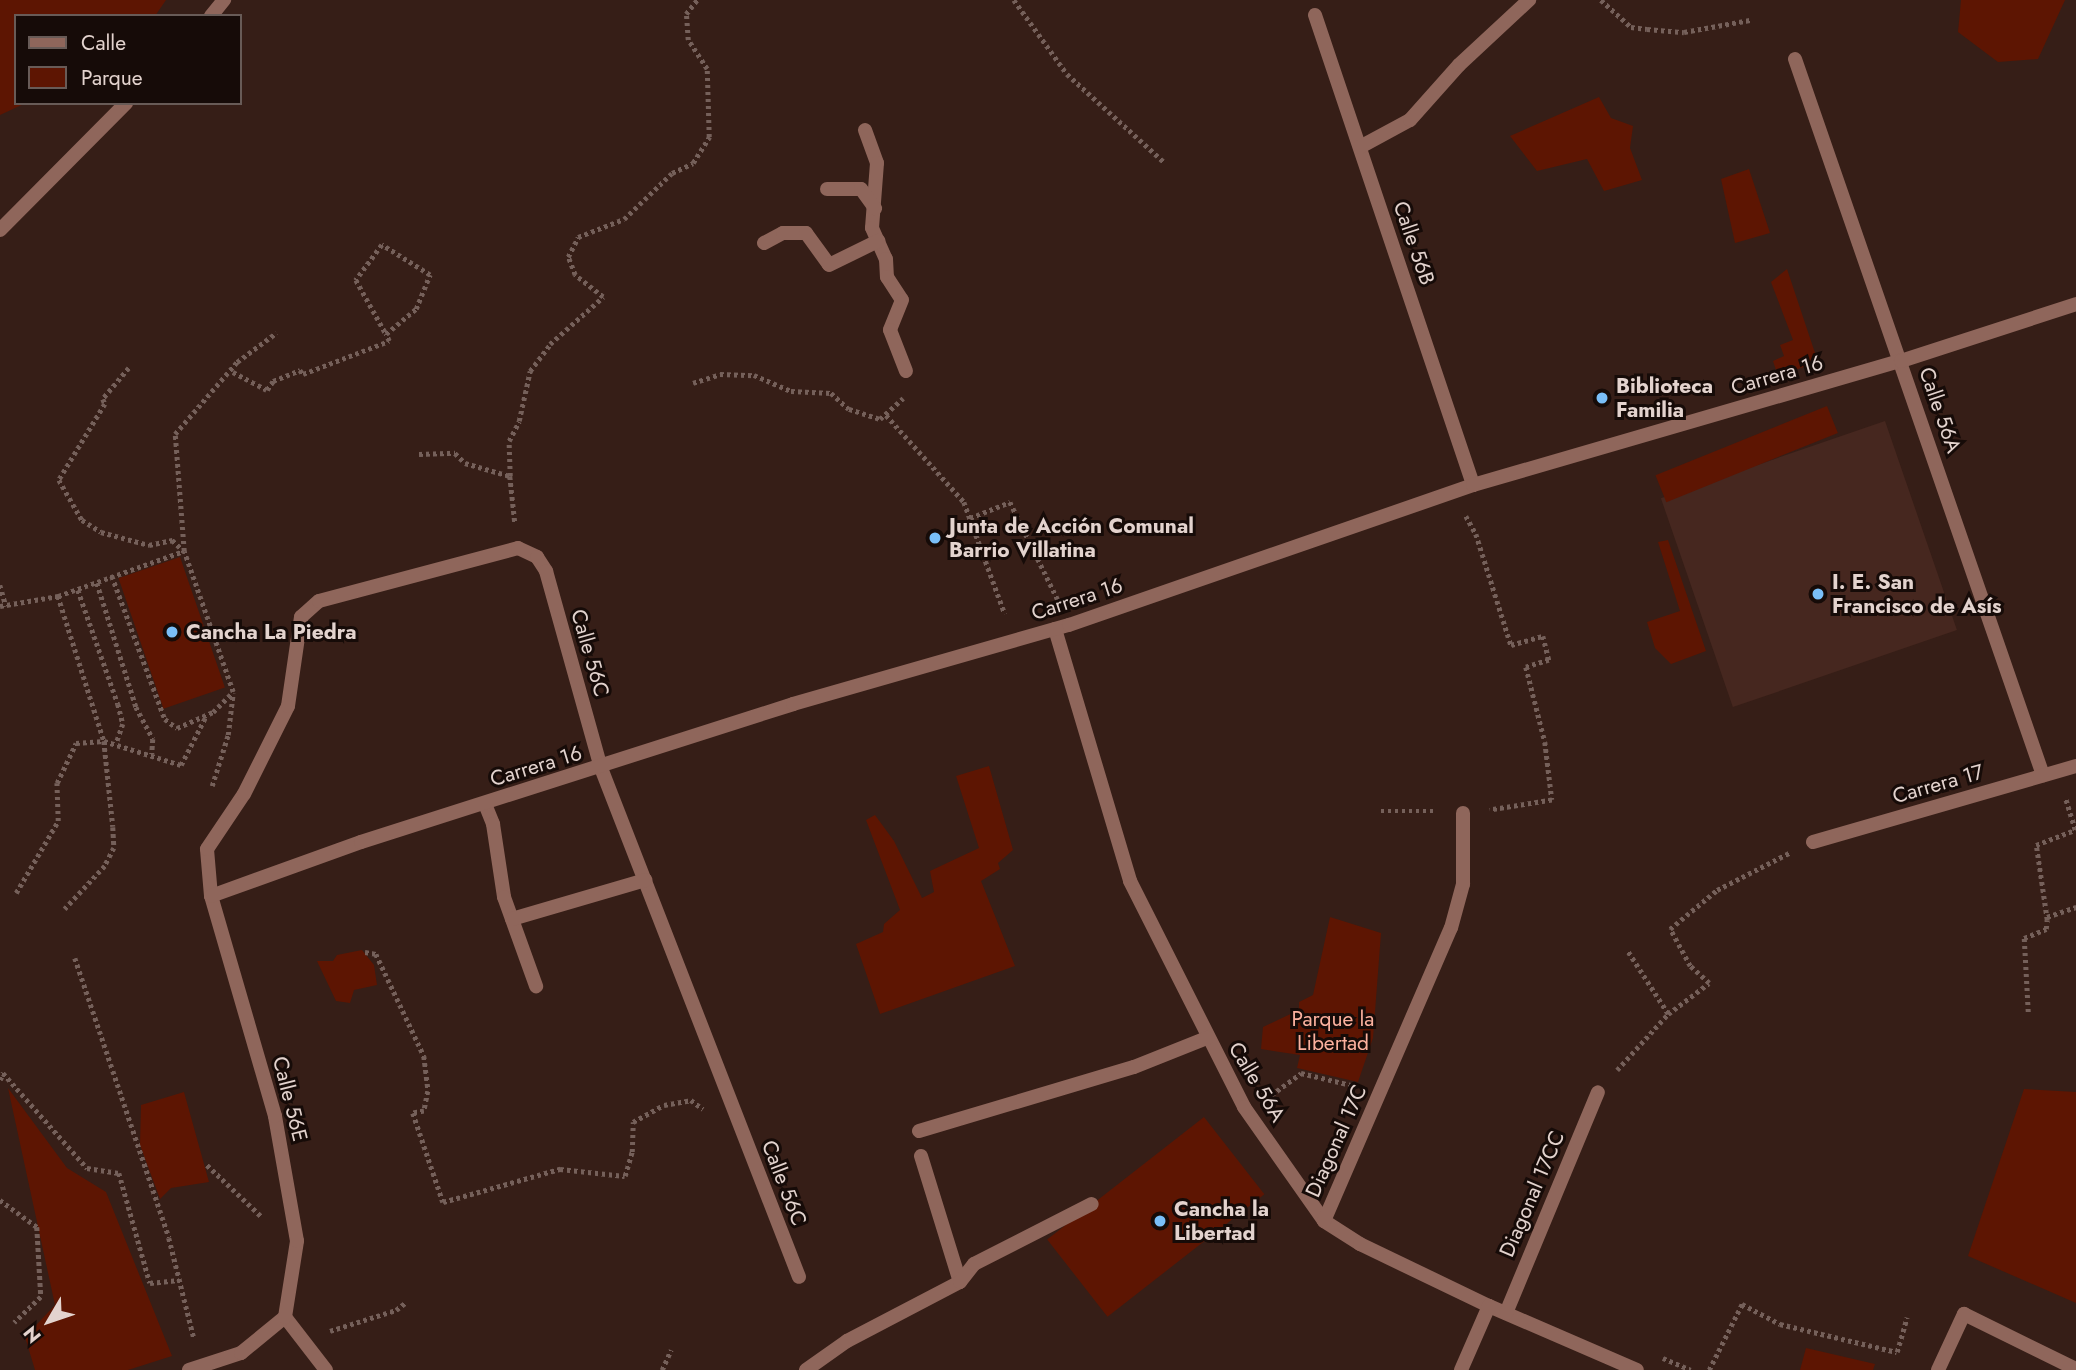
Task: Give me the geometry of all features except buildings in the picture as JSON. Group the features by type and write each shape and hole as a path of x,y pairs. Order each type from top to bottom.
{"street":[{"path":"213,14 224,0"},
{"path":"1360,146 1410,120 1458,65 1529,0"},
{"name":"Calle 56B","path":"1315,15 1474,485"},
{"name":"Calle 56A","path":"1795,60 2050,773"},
{"path":"0,230 125,105"},
{"path":"865,130 877,163 872,228 886,259 887,276 902,300 890,330 906,371"},
{"path":"827,189 851,186 861,189 875,208"},
{"path":"764,243 783,233 806,233 829,265 878,241"},
{"name":"Carrera 16","path":"211,896 793,704 1062,627 1474,485 1901,361 2076,304"},
{"path":"211,896 207,849 244,794 288,706 301,617 319,601 518,548"},
{"name":"Calle 56C","path":"518,548 537,557 546,571 601,768 799,1277"},
{"name":"Calle 56A","path":"1062,627 1130,881 1207,1038 1248,1112 1324,1221 1360,1244 1489,1306 1637,1370"},
{"name":"Carrera 17","path":"1813,842 2076,766"},
{"path":"485,804 512,919 536,986"},
{"name":"Diagonal 17C","path":"1324,1221 1451,928 1463,884 1463,813"},
{"path":"512,919 645,880"},
{"name":"Calle 56E","path":"211,896 275,1116 282,1153 297,1241 285,1317"},
{"path":"919,1130 1134,1067 1207,1038"},
{"name":"Diagonal 17CC","path":"1506,1313 1598,1092"},
{"path":"921,1156 960,1282"},
{"path":"806,1370 847,1341 960,1282 974,1264 1092,1204"},
{"path":"1461,1370 1489,1306"},
{"path":"1938,1370 1964,1314 2076,1368"},
{"path":"194,1368 241,1353 285,1317 326,1370"}],"path":[{"path":"518,548 509,441 519,421 530,372 550,344 603,297 575,275 568,257 578,237 624,219 672,173 693,163 709,137 707,69 688,40 686,14 697,0"},
{"path":"1014,0 1067,74 1104,103 1142,147 1165,163"},
{"path":"1601,0 1631,27 1684,32 1750,20"},
{"path":"233,372 267,390 273,381 300,370 303,374 389,341 356,280 382,245 430,275 416,309 386,334"},
{"path":"112,576 165,719 177,728 207,715 233,692 184,551 175,434 233,372 237,362 276,332"},
{"path":"129,368 103,399 104,404 59,480 82,520 101,532 149,545 172,540 184,551"},
{"path":"693,383 720,374 754,375 791,391 831,393 849,409 880,419 909,388 906,371"},
{"path":"886,415 964,502 1016,640"},
{"path":"419,454 455,453 465,463 510,476"},
{"path":"970,518 1010,502 1062,627"},
{"path":"1455,510 1465,514 1476,534 1511,645 1543,636 1549,660 1525,667 1545,743 1552,800"},
{"path":"0,585 3,606 58,596 184,551"},
{"path":"97,583 136,707 153,739 152,754"},
{"path":"78,590 123,724 116,744"},
{"path":"58,596 104,741 114,848 105,866 65,909"},
{"path":"16,893 58,821 57,783 76,743 104,741 181,765 207,715"},
{"path":"2028,1012 2024,938 2046,929 2047,917 2036,845 2075,830 2050,773"},
{"path":"1598,1092 1668,1014 1709,983 1690,966 1670,929 1717,890 1813,842"},
{"path":"2047,917 2076,907"},
{"path":"365,952 376,954 424,1056 428,1091 424,1111 413,1113 443,1202 560,1169 625,1176 632,1152 633,1122 664,1105 691,1100 746,1142"},
{"path":"1628,952 1668,1014"},
{"path":"75,958 169,1238 194,1368"},
{"path":"0,1080 3,1073 87,1168 119,1173 150,1283 179,1280"},
{"path":"1248,1112 1301,1073 1380,1093"},
{"path":"206,1165 267,1221"},
{"path":"0,1200 37,1227 41,1297 15,1323"},
{"path":"295,1330 322,1334 396,1310 405,1303"},
{"path":"1709,1370 1742,1304 1780,1324 1897,1352 1907,1317"},
{"path":"662,1370 671,1350"}],"shaded area":[{"name":"I. E. San Francisco de Asís","path":"1885,421 1957,630 1733,707 1661,498"}],"green space":[{"path":"0,0 166,0 156,14 14,14 14,105 22,105 0,115"},
{"path":"1961,0 2065,0 2038,59 1998,62 1958,32"},
{"path":"1599,97 1611,118 1633,126 1630,148 1642,180 1604,191 1587,159 1537,171 1510,136"},
{"path":"1749,169 1770,233 1735,243 1721,179"},
{"path":"1787,269 1818,362 1778,376 1773,361 1784,356 1780,345 1793,340 1771,282"},
{"path":"1827,406 1838,433 1666,502 1655,475"},
{"path":"1668,540 1706,651 1671,664 1655,648 1647,622 1680,611 1658,542"},
{"name":"Cancha La Piedra","path":"180,557 225,687 163,709 119,578"},
{"path":"989,766 1013,850 998,863 1000,869 981,881 1015,966 880,1014 856,944 883,932 884,924 900,910 866,820 875,815 894,841 922,898 934,892 930,871 979,848 956,776"},
{"name":"Parque la Libertad","path":"1330,917 1381,933 1373,1038 1358,1082 1297,1068 1300,1055 1261,1049 1263,1027 1299,1010 1299,1002 1313,995"},
{"path":"362,950 374,965 377,985 354,990 350,1003 336,1001 317,961 333,961 337,955"},
{"path":"8,1088 67,1168 106,1192 172,1356 128,1370 35,1370 25,1337 55,1305"},
{"path":"2024,1089 2076,1092 2076,1303 1968,1256"},
{"path":"184,1092 209,1182 171,1188 160,1199 140,1145 141,1105"},
{"name":"Cancha la Libertad","path":"1204,1117 1264,1194 1108,1317 1047,1240"},
{"path":"1806,1348 1875,1364 1873,1370 1800,1370"}],"place":[{"name":"Biblioteca Familia","path":"1602,398"},
{"name":"Junta de Acción Comunal Barrio Villatina","path":"935,538"},
{"name":"I. E. San Francisco de Asís","path":"1818,594"},
{"name":"Cancha La Piedra","path":"172,632"},
{"name":"Cancha la Libertad","path":"1160,1221"}]}
